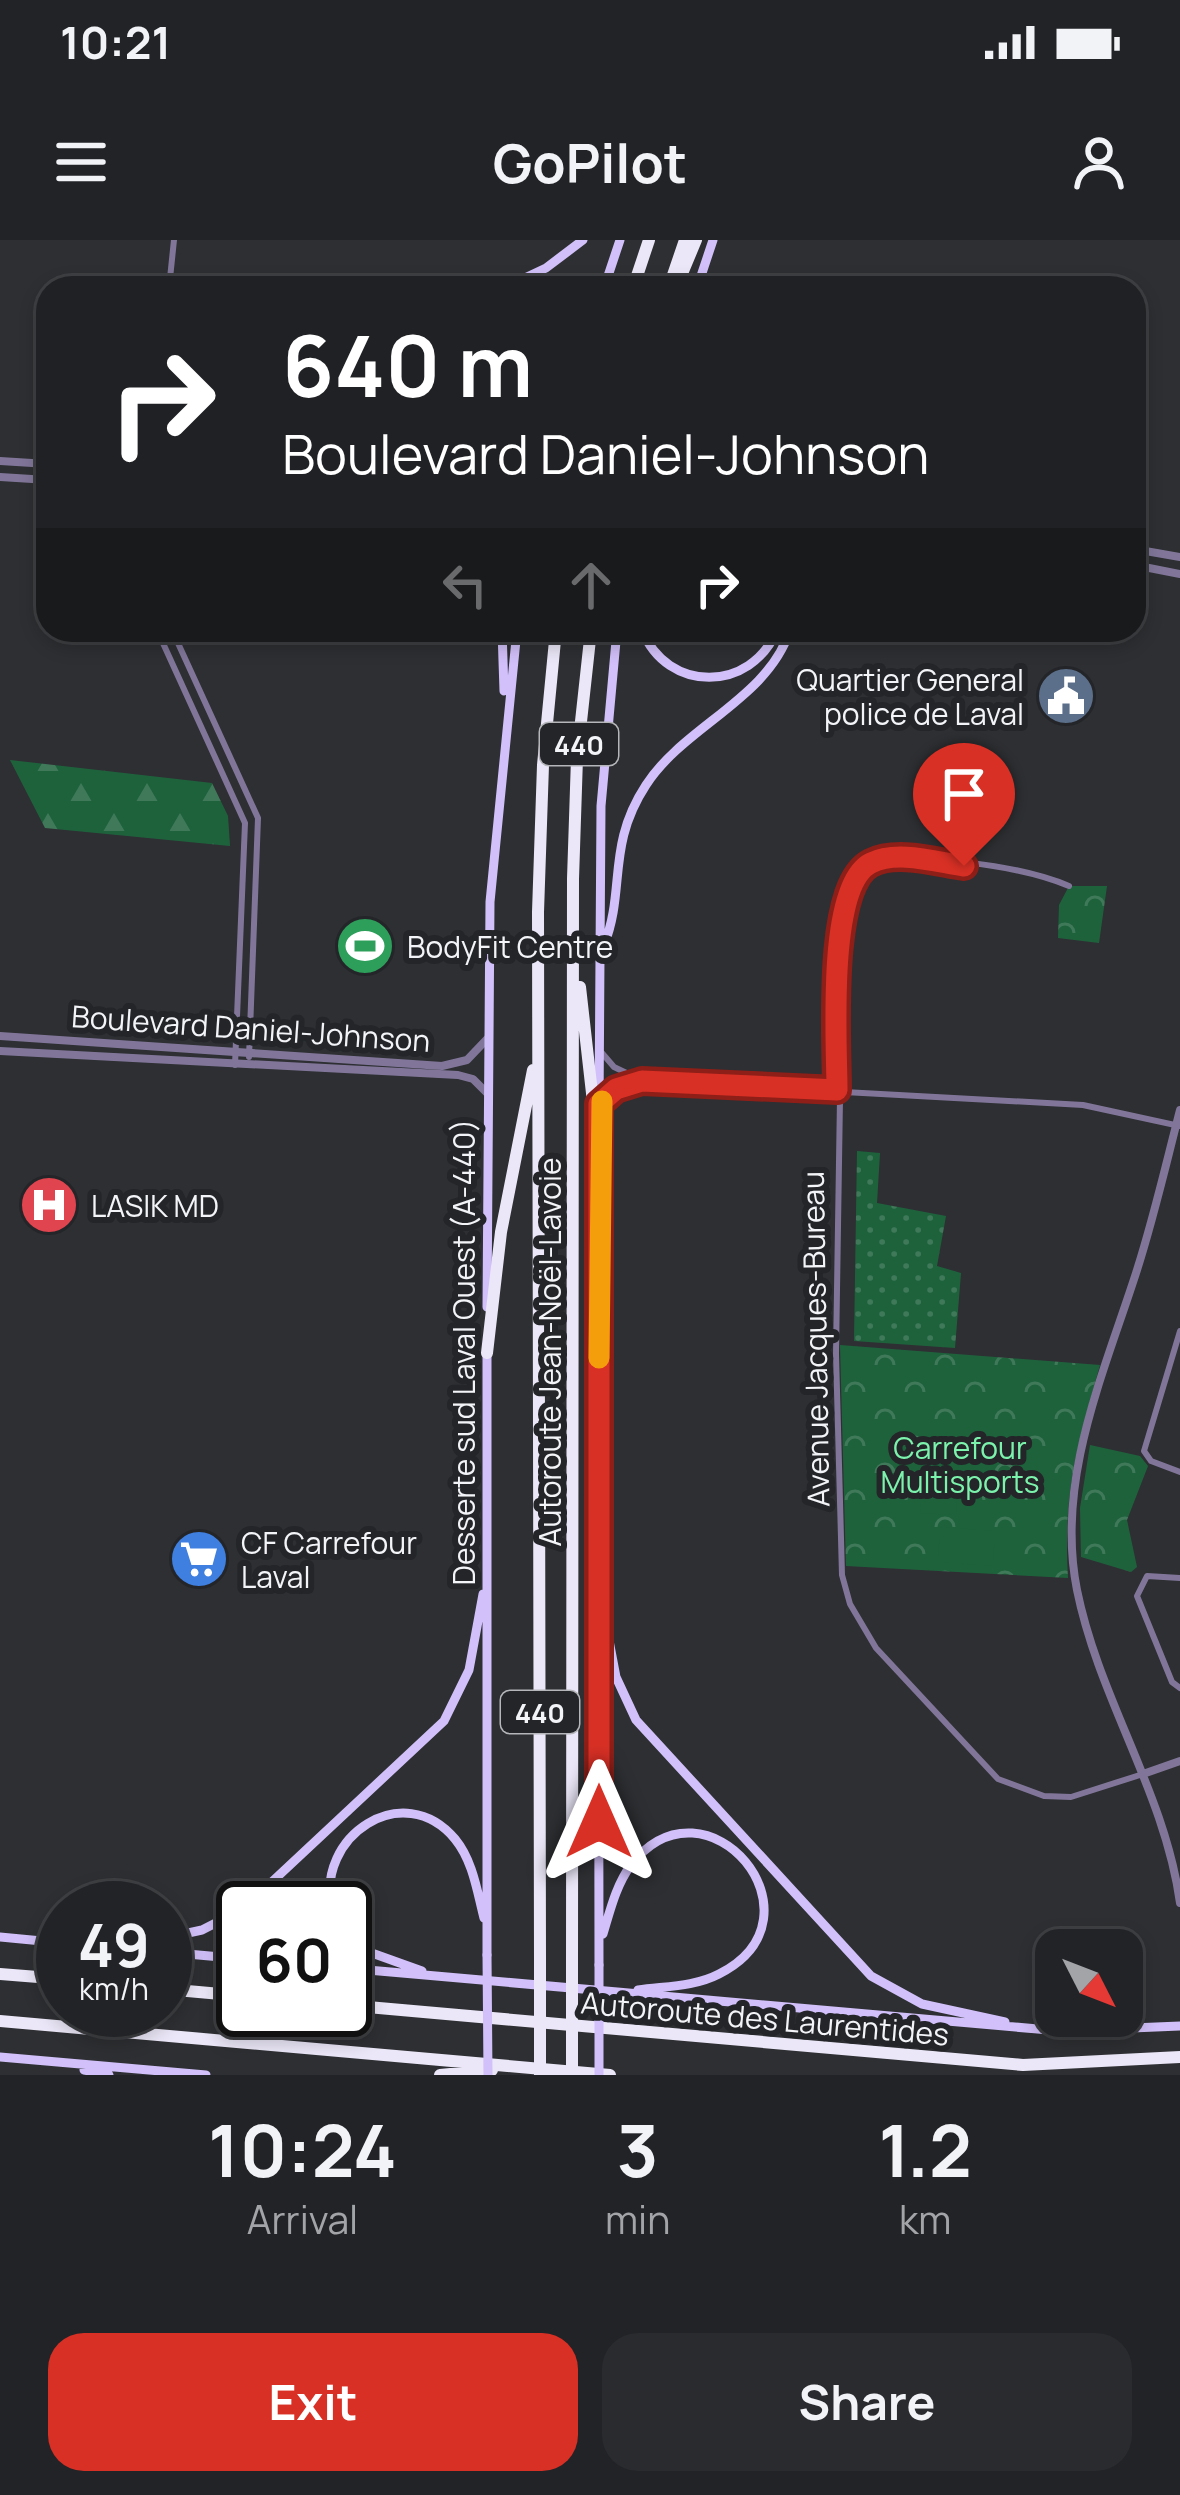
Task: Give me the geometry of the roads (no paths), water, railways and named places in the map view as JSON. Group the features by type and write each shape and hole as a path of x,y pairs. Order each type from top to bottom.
{"highway":[{"path":"636,276 649,240"},
{"path":"676,276 685,240"},
{"path":"679,276 696,240"},
{"name":"Autoroute Jean-Noël-Lavoie","path":"540,2075 538,1042 541,799 555,642"},
{"name":"Autoroute Jean-Noël-Lavoie","path":"572,2075 573,933 576,774 590,642"},
{"path":"573,933 598,1146"},
{"path":"487,1353 501,1232 538,1042"},
{"path":"0,1974 36,1977"},
{"name":"Autoroute des Laurentides","path":"372,2007 1037,2066 1180,2057"},
{"path":"0,2021 610,2075"},
{"path":"440,2075 525,2068"}],"main road":[{"path":"529,276 583,240"},
{"path":"608,276 620,240"},
{"path":"702,276 713,240"},
{"path":"503,642 506,712"},
{"name":"Desserte sud Laval Ouest (A-440)","path":"488,2075 491,876 515,642"},
{"path":"599,2075 601,806 616,642"},
{"path":"651,642 668,666 711,679 754,662 768,642"},
{"path":"602,950 621,837 641,793 673,752 770,668 784,642"},
{"path":"273,1881 444,1721 473,1656 487,1564"},
{"path":"599,1586 616,1677 636,1720 853,1960 913,2000 1035,2028"},
{"path":"330,1881 344,1840 369,1821 406,1814 437,1824 456,1841 472,1873 487,1930"},
{"path":"599,1945 625,1873 645,1850 665,1839 693,1834 721,1841 743,1856 758,1879 761,1926 738,1962 698,1982 620,1992"},
{"path":"0,1937 36,1940"},
{"path":"372,1953 438,1976"},
{"path":"372,1970 1035,2029"},
{"path":"1143,2030 1180,2026"},
{"path":"0,2057 206,2075"},
{"path":"44,2061 110,2075"}],"street":[{"path":"170,276 174,240"},
{"path":"0,461 36,463"},
{"path":"0,478 36,480"},
{"path":"1146,551 1180,557"},
{"path":"1146,567 1180,574"},
{"path":"162,642 244,823 235,1065"},
{"path":"177,642 258,818 248,1066"},
{"name":"Avenue Jacques-Bureau","path":"1069,886 1042,875 892,857 868,864 854,880 844,907 837,1090 836,1354 842,1575 850,1604 876,1648 998,1779 1044,1796 1071,1797 1180,1760"},
{"name":"Boulevard Daniel-Johnson","path":"0,1036 236,1048 448,1066 466,1060 488,1038"},
{"path":"599,1049 614,1067 642,1081"},
{"name":"Boulevard Daniel-Johnson","path":"0,1051 458,1075 472,1079 488,1094"},
{"path":"599,1104 616,1089 642,1081 1083,1105 1179,1127"},
{"path":"1180,1111 1084,1435 1071,1514 1073,1571 1086,1626 1143,1774 1180,1903"},
{"path":"1180,1331 1144,1451 1151,1461 1180,1472"},
{"path":"1180,1578 1147,1576 1137,1596 1172,1682 1180,1688"}],"place":[{"name":"Quartier General police de Laval","path":"1066,696"},
{"name":"BodyFit Centre","path":"365,946"},
{"name":"LASIK MD","path":"49,1205"},
{"name":"CF Carrefour Laval","path":"199,1559"}],"park label":[{"name":"Carrefour Multisports","path":"960,1464"}]}
